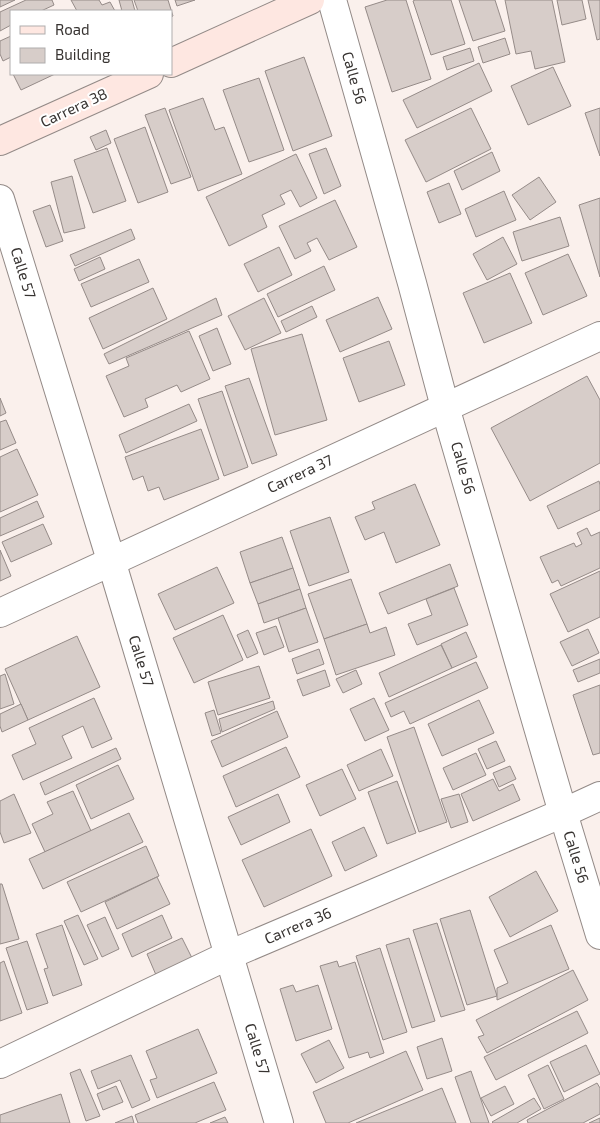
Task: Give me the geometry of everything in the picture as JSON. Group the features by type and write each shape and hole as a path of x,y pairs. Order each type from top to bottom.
{"main road":[{"path":"172,63 310,0"},
{"name":"Carrera 38","path":"0,142 146,75"}],"street":[{"name":"Calle 56","path":"332,0 445,407 600,935"},
{"name":"Calle 57","path":"0,199 112,561 279,1123"},
{"name":"Carrera 37","path":"0,612 600,336"},
{"name":"Carrera 36","path":"0,1064 229,955 600,796"}],"building":[{"path":"0,0 15,0 0,7"},
{"path":"26,0 52,0 54,5 43,10 10,10 10,26 0,31 0,12"},
{"path":"71,0 99,0 102,5 110,2 114,10 76,10"},
{"path":"119,0 132,0 135,10 122,10"},
{"path":"134,0 168,0 171,10 138,10"},
{"path":"175,0 195,0 177,6"},
{"path":"387,0 406,0 431,79 392,92 365,7"},
{"path":"451,0 465,44 431,55 413,1"},
{"path":"459,0 495,0 505,31 473,41"},
{"path":"505,0 552,0 565,62 535,69 531,51 516,54"},
{"path":"557,0 582,0 586,19 562,25"},
{"path":"588,0 600,0 600,39 597,40"},
{"path":"10,36 10,58 3,61 0,54 0,41"},
{"path":"505,38 510,54 483,63 478,47"},
{"path":"470,48 474,61 447,70 443,57"},
{"path":"304,57 332,136 293,151 265,71"},
{"path":"479,63 492,91 417,128 403,100"},
{"path":"553,67 571,106 528,125 511,86"},
{"path":"14,75 53,75 21,90"},
{"path":"259,78 284,150 249,162 223,90"},
{"path":"203,98 215,130 224,127 242,174 198,191 169,110"},
{"path":"165,108 191,177 171,184 145,115"},
{"path":"471,108 491,149 426,182 405,140"},
{"path":"600,108 600,156 585,113"},
{"path":"145,127 168,192 138,203 114,139"},
{"path":"106,130 111,143 96,150 90,137"},
{"path":"107,148 126,201 93,213 74,160"},
{"path":"326,148 341,186 324,194 309,154"},
{"path":"492,152 500,171 462,190 454,171"},
{"path":"296,154 317,198 300,207 291,190 280,195 285,204 262,215 267,227 229,246 206,197"},
{"path":"72,176 85,228 64,233 51,182"},
{"path":"539,177 556,202 530,220 512,195"},
{"path":"449,183 461,214 439,223 427,192"},
{"path":"504,191 516,220 476,237 465,209"},
{"path":"600,198 600,277 579,205"},
{"path":"335,200 357,247 329,260 317,238 307,243 311,251 295,259 279,226"},
{"path":"50,205 63,241 46,247 33,211"},
{"path":"560,217 569,246 522,261 513,232"},
{"path":"131,229 135,239 75,266 70,255"},
{"path":"503,237 517,264 487,280 473,254"},
{"path":"279,247 292,275 258,292 244,264"},
{"path":"568,254 587,296 543,315 525,273"},
{"path":"100,257 105,269 79,281 74,269"},
{"path":"139,259 149,282 91,307 81,284"},
{"path":"324,266 335,290 278,317 267,294"},
{"path":"510,273 532,323 484,343 463,293"},
{"path":"153,288 167,319 103,349 89,318"},
{"path":"378,297 392,329 340,352 326,320"},
{"path":"216,298 222,315 109,364 104,354"},
{"path":"264,298 281,333 245,350 228,316"},
{"path":"312,306 317,317 286,332 281,321"},
{"path":"217,328 231,364 213,371 199,336"},
{"path":"189,331 210,379 181,392 177,385 145,399 148,407 124,417 106,376 129,366 126,358"},
{"path":"302,334 327,420 275,435 251,349"},
{"path":"389,341 405,385 359,402 343,358"},
{"path":"587,376 600,400 600,463 530,501 491,428"},
{"path":"249,378 277,455 252,464 225,386"},
{"path":"222,391 248,467 224,476 198,399"},
{"path":"0,398 6,413 0,416"},
{"path":"189,404 197,421 126,453 119,435"},
{"path":"6,420 16,443 0,450 0,422"},
{"path":"201,429 219,479 164,500 159,487 148,491 143,476 133,480 125,457"},
{"path":"17,449 38,495 0,512 0,457"},
{"path":"599,481 600,510 558,529 547,506"},
{"path":"415,484 440,545 396,563 384,532 365,540 355,517 375,509 372,502"},
{"path":"37,501 44,517 0,536 0,518"},
{"path":"330,517 349,572 309,586 290,531"},
{"path":"43,524 52,544 11,562 2,542"},
{"path":"587,528 591,536 600,532 600,568 561,586 558,580 552,583 540,557 574,543 576,547 582,544 577,533"},
{"path":"282,537 293,568 250,583 240,552"},
{"path":"0,550 11,576 0,581"},
{"path":"450,564 458,586 388,614 379,593"},
{"path":"217,567 234,603 175,630 158,594"},
{"path":"293,568 300,589 258,604 250,583"},
{"path":"600,571 600,617 568,632 550,594"},
{"path":"351,579 367,624 324,639 308,594"},
{"path":"454,588 468,625 417,645 408,624 432,615 426,599"},
{"path":"300,589 306,608 264,623 258,604"},
{"path":"306,608 318,642 289,652 278,618"},
{"path":"223,615 243,660 194,683 173,638"},
{"path":"367,624 370,633 386,627 395,655 336,675 324,639"},
{"path":"276,626 284,647 264,655 256,633"},
{"path":"588,629 599,653 572,666 560,642"},
{"path":"248,630 258,653 247,658 237,635"},
{"path":"466,632 477,657 452,668 441,644"},
{"path":"77,636 100,687 28,720 5,669"},
{"path":"441,645 452,668 389,697 379,673"},
{"path":"319,649 324,664 297,674 292,659"},
{"path":"600,659 600,673 578,682 573,670"},
{"path":"476,662 488,688 410,724 404,711 391,717 385,703"},
{"path":"259,666 270,698 218,715 208,682"},
{"path":"325,670 330,686 303,696 297,680"},
{"path":"356,670 362,684 343,693 336,679"},
{"path":"5,674 14,704 0,709 0,676"},
{"path":"600,685 600,753 593,755 573,695"},
{"path":"94,698 112,739 92,748 83,726 62,736 72,758 23,780 12,755 36,744 29,728"},
{"path":"374,698 389,730 365,741 350,709"},
{"path":"479,700 494,733 442,756 428,724"},
{"path":"273,701 275,709 222,732 219,719"},
{"path":"21,704 28,720 2,732 0,714"},
{"path":"214,710 221,733 212,736 205,713"},
{"path":"277,711 288,737 222,767 211,741"},
{"path":"414,727 447,822 419,832 387,737"},
{"path":"496,741 505,761 487,769 478,749"},
{"path":"286,747 300,777 236,807 223,776"},
{"path":"116,748 121,759 45,795 40,783"},
{"path":"381,749 393,776 359,791 347,765"},
{"path":"476,753 486,775 453,790 443,768"},
{"path":"118,765 134,799 91,819 76,785"},
{"path":"510,766 516,779 499,787 493,773"},
{"path":"342,769 356,799 320,816 306,785"},
{"path":"493,779 499,791 513,784 520,800 473,821 461,794"},
{"path":"397,781 416,833 387,844 368,792"},
{"path":"73,791 91,831 45,852 32,824 53,814 47,802"},
{"path":"14,794 31,833 4,843 0,832 0,801"},
{"path":"278,794 290,822 241,845 228,817"},
{"path":"459,794 468,822 451,828 441,799"},
{"path":"129,813 143,842 43,889 29,859"},
{"path":"364,827 377,856 345,871 332,842"},
{"path":"311,829 332,876 264,907 242,860"},
{"path":"146,846 159,876 81,912 67,882"},
{"path":"536,871 558,911 510,937 489,897"},
{"path":"157,877 170,904 117,929 105,902"},
{"path":"0,884 2,884 19,939 0,944"},
{"path":"470,910 497,996 467,1005 440,919"},
{"path":"78,915 98,959 84,965 64,921"},
{"path":"162,915 172,938 132,957 122,934"},
{"path":"105,917 119,949 102,957 87,925"},
{"path":"437,923 465,1010 441,1017 413,930"},
{"path":"62,925 82,985 53,996 44,969 48,968 36,934"},
{"path":"551,925 569,969 497,1000 497,988 508,983 494,950"},
{"path":"182,938 192,958 156,975 147,954"},
{"path":"409,938 435,1021 412,1028 386,945"},
{"path":"27,941 48,1003 27,1010 6,948"},
{"path":"380,948 407,1032 383,1040 356,956"},
{"path":"4,961 22,1013 0,1021 0,963"},
{"path":"337,961 339,967 355,962 384,1053 370,1058 368,1052 349,1058 320,966"},
{"path":"573,970 588,1000 487,1053 478,1037 484,1035 476,1020"},
{"path":"293,985 296,992 318,985 332,1029 296,1041 280,989"},
{"path":"577,1011 588,1033 496,1080 484,1057"},
{"path":"198,1029 217,1073 157,1098 150,1080 157,1078 146,1051"},
{"path":"442,1038 452,1071 427,1079 417,1047"},
{"path":"329,1040 344,1068 316,1083 301,1054"},
{"path":"586,1045 600,1074 564,1092 550,1062"},
{"path":"406,1051 423,1090 348,1123 326,1123 313,1092"},
{"path":"131,1055 150,1100 132,1108 120,1080 98,1089 91,1071"},
{"path":"548,1065 564,1099 544,1109 528,1075"},
{"path":"80,1069 100,1116 86,1121 70,1073"},
{"path":"471,1071 489,1123 471,1123 455,1077"},
{"path":"214,1082 226,1110 195,1123 138,1123 135,1115"},
{"path":"597,1083 600,1088 600,1114 583,1123 528,1123 527,1120"},
{"path":"116,1086 123,1102 103,1110 97,1094"},
{"path":"505,1086 514,1104 491,1116 481,1098"},
{"path":"442,1088 456,1123 356,1123"},
{"path":"61,1094 70,1123 0,1123 0,1115"},
{"path":"534,1098 541,1109 517,1123 492,1122"},
{"path":"132,1116 134,1123 115,1123"},
{"path":"225,1117 228,1123 210,1123"},
{"path":"600,1118 600,1123 589,1123"}]}
